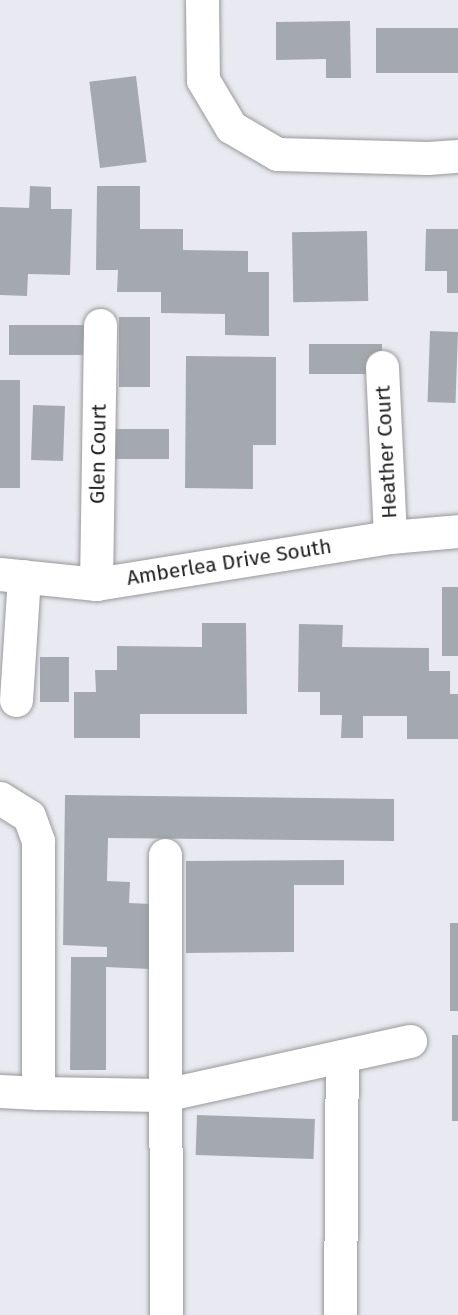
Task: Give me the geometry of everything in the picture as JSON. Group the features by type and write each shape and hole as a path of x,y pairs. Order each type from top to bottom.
{"street":[{"path":"202,0 203,80 231,127 278,154 428,158 458,156"},
{"name":"Glen Court","path":"96,584 100,325"},
{"name":"Heather Court","path":"382,366 390,537"},
{"name":"Amberlea Drive South","path":"12,575 96,584 390,537 458,531"},
{"path":"12,575 16,700"},
{"path":"0,798 29,816 38,841 38,1093"},
{"path":"165,855 166,1315"},
{"path":"0,1091 164,1095 410,1041"},
{"path":"340,1315 342,1056"}],"building":[{"path":"350,21 351,78 326,78 326,59 276,60 276,22"},
{"path":"376,28 458,28 458,73 376,73"},
{"path":"136,76 147,162 100,168 89,82"},
{"path":"30,186 51,187 51,209 72,209 70,275 28,274 27,296 0,295 0,207 29,208"},
{"path":"97,186 140,186 140,229 183,229 183,250 248,251 248,272 269,272 269,336 225,335 225,314 161,313 161,292 117,292 118,270 96,270"},
{"path":"426,229 458,229 458,293 447,293 447,271 425,271"},
{"path":"367,231 368,301 293,302 292,232"},
{"path":"119,317 150,317 150,387 119,387"},
{"path":"9,325 84,325 84,355 9,355"},
{"path":"430,331 458,332 456,403 428,402"},
{"path":"309,344 382,344 382,374 309,374"},
{"path":"186,356 276,357 276,445 253,445 253,489 185,488"},
{"path":"0,380 20,380 20,488 0,488"},
{"path":"33,405 65,406 63,461 31,460"},
{"path":"111,429 169,429 169,459 111,459"},
{"path":"442,587 458,587 458,656 442,656"},
{"path":"202,623 246,623 247,714 140,714 140,738 74,738 74,692 96,692 95,670 117,670 117,646 202,647"},
{"path":"299,624 343,625 342,647 429,648 429,671 450,671 450,694 458,694 458,739 407,739 407,716 363,716 363,738 341,738 342,715 320,715 320,692 298,692"},
{"path":"40,657 69,657 69,702 40,702"},
{"path":"65,795 394,799 394,841 108,838 107,881 130,882 129,903 152,904 150,969 106,967 106,1070 70,1070 71,957 107,957 107,947 63,945"},
{"path":"344,860 344,885 294,885 294,952 186,953 186,861"},
{"path":"450,923 458,923 458,1011 450,1011"},
{"path":"452,1035 458,1035 458,1121 452,1121"},
{"path":"197,1115 315,1119 314,1159 196,1155"}]}
